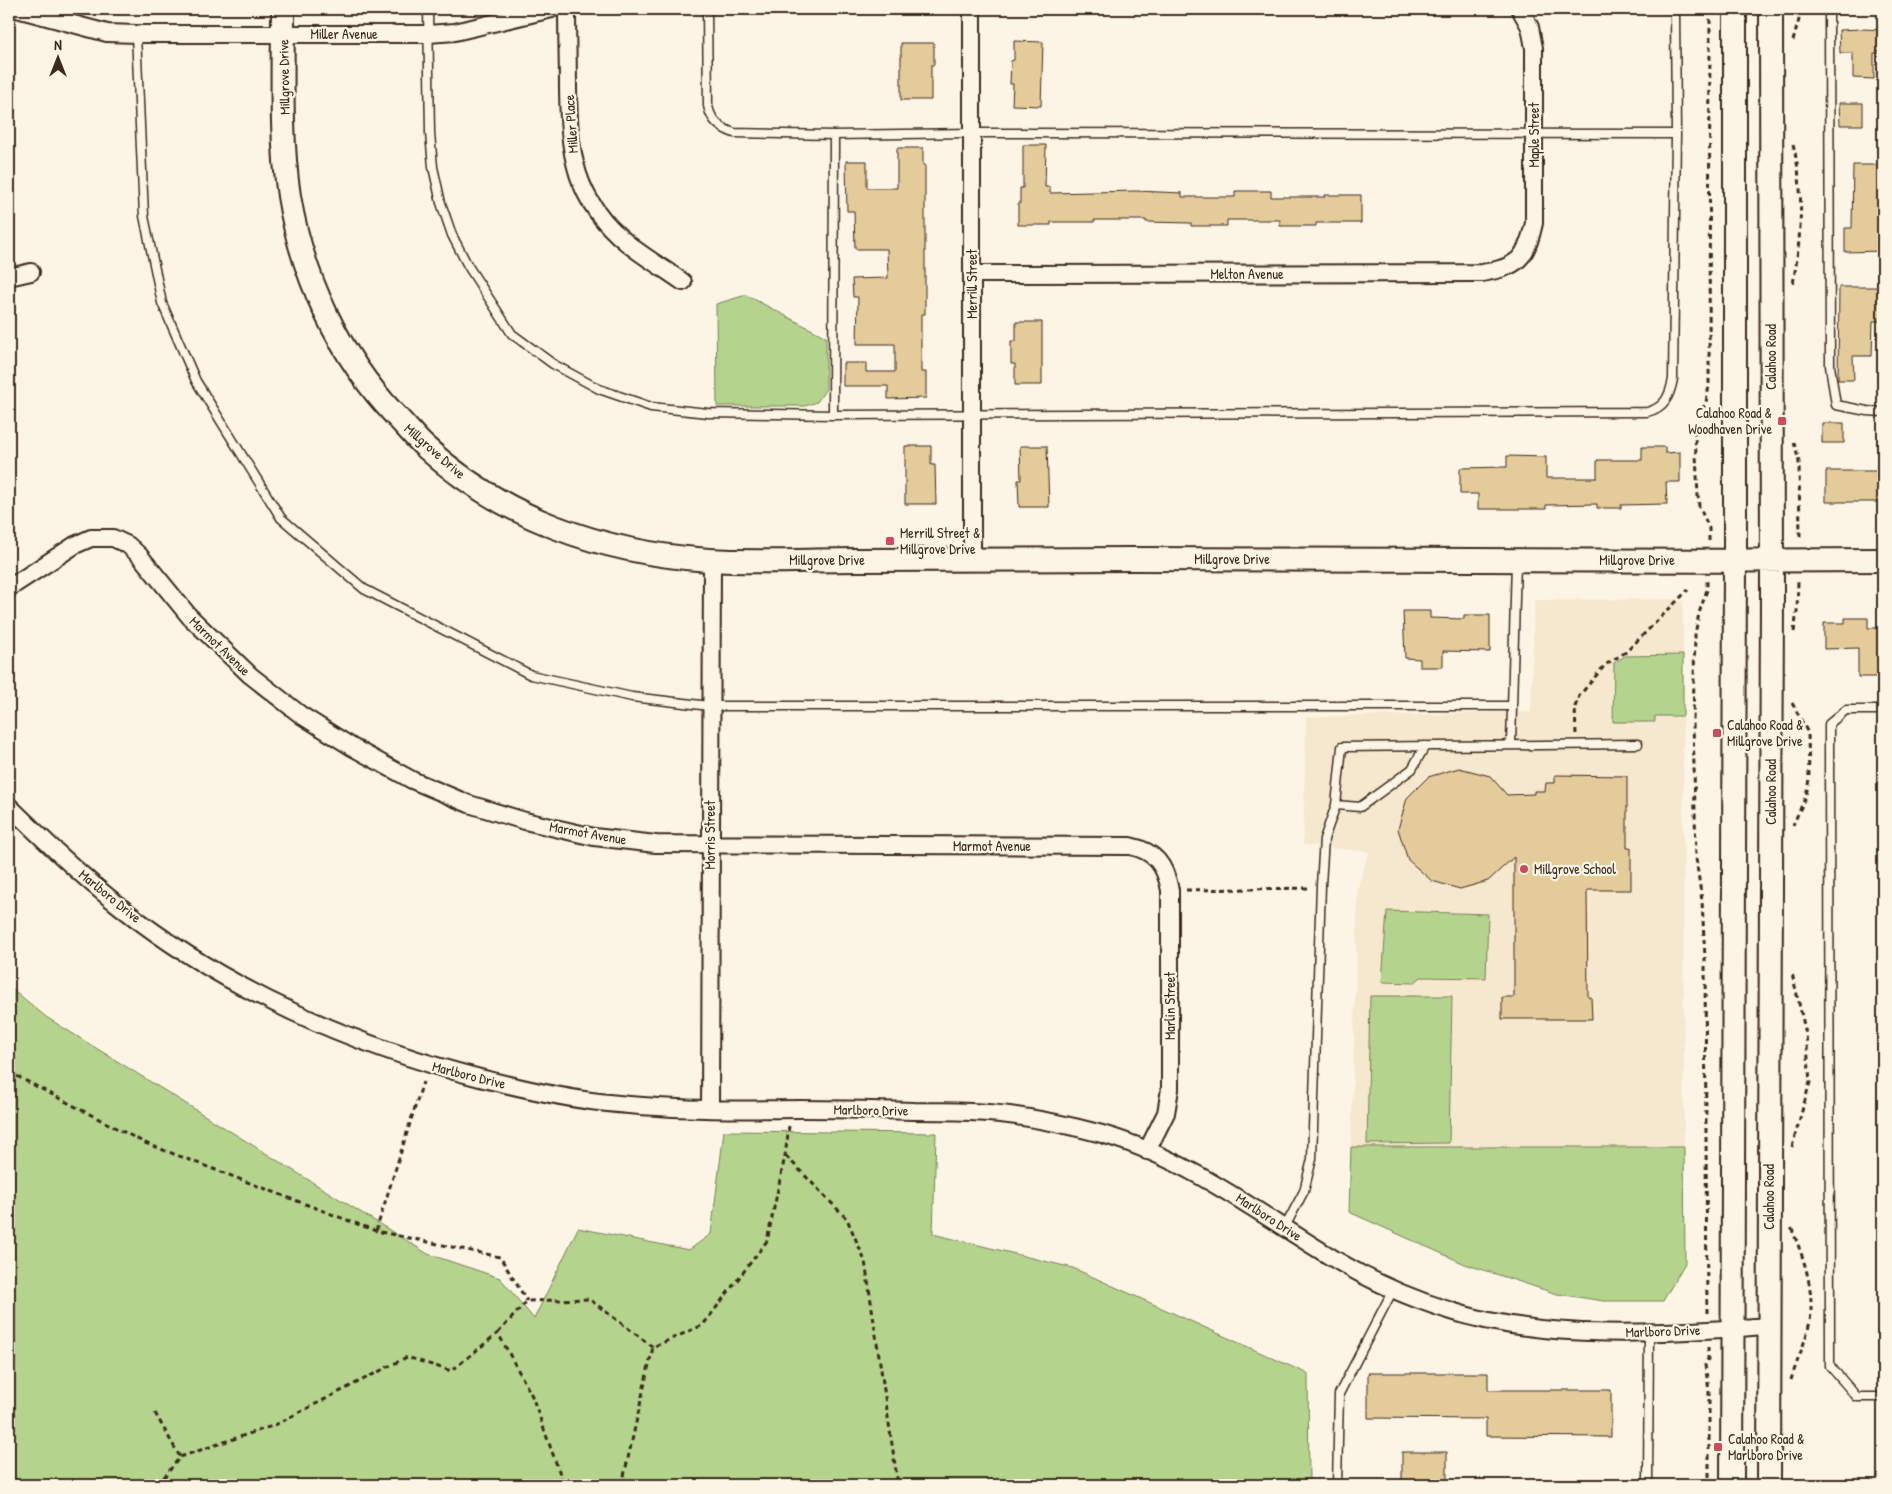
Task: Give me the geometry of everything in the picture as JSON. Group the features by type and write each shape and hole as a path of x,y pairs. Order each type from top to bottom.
{"main road":[{"name":"Millgrove Drive","path":"283,9 286,169 290,198 302,251 316,291 334,329 356,366 381,400 424,445 470,482 511,508 555,528 592,541 630,550 712,560 1883,560"},
{"path":"1732,1485 1735,9"},
{"name":"Calahoo Road","path":"1769,1485 1772,561 1771,9"}],"street":[{"name":"Miller Avenue","path":"17,9 107,33 136,34 428,34 455,32 552,9"},
{"name":"Miller Place","path":"567,9 569,138 580,183 590,202 604,221 626,243 683,282"},
{"name":"Merrill Street","path":"972,9 972,559"},
{"name":"Maple Street","path":"1520,9 1530,27 1534,48 1534,223 1530,244 1520,260"},
{"name":"Melton Avenue","path":"972,274 1482,273 1504,270 1520,260"},
{"path":"9,277 31,272"},
{"name":"Marmot Avenue","path":"9,588 75,545 91,538 113,538 128,545 140,556 189,616 250,676 301,715 352,747 412,780 469,804 525,821 585,835 656,844 1130,846 1144,849 1157,860"},
{"name":"Morris Street","path":"710,1109 712,560"},
{"name":"Marlboro Drive","path":"9,806 60,856 123,909 191,956 266,999 346,1035 428,1064 510,1085 588,1100 648,1106 710,1109 954,1112 1010,1115 1058,1124 1106,1135 1177,1163 1221,1186 1338,1261 1393,1290 1451,1312 1542,1329 1606,1332 1649,1332 1769,1326"},
{"name":"Marlin Street","path":"1147,1151 1166,1113 1170,1089 1170,890 1167,874 1157,860"}],"lane":[{"path":"428,9 430,133 433,167 441,203 452,235 468,266 512,334 554,364 599,389 650,406 708,413 832,415 1647,412 1655,410 1665,403 1671,390 1673,379 1676,134 1675,9"},
{"path":"707,9 708,106 710,115 716,124 724,130 734,133 834,135 972,133 1676,134"},
{"path":"1829,9 1830,366 1836,405 1883,412"},
{"path":"136,34 144,216 162,303 196,382 281,518 364,589 531,674 632,697 710,706 1512,706"},
{"path":"832,415 834,135"},
{"path":"1511,744 1516,560"},
{"path":"1883,710 1846,710 1829,724 1830,1366 1857,1397 1883,1397"},
{"path":"1285,1227 1304,1191 1312,1159 1324,839 1336,805 1342,747 1638,744"},
{"path":"1336,805 1360,807 1412,769 1425,746"},
{"path":"1337,1485 1339,1394 1393,1290"},
{"path":"1648,1485 1649,1332"}],"path":[{"path":"1709,528 1699,506 1695,434 1696,422 1706,402 1709,386 1710,9"},
{"path":"1792,42 1802,9"},
{"path":"1792,140 1800,169 1801,239 1793,286"},
{"path":"1793,439 1799,462 1800,529"},
{"path":"1577,744 1575,708 1579,696 1605,666 1626,652 1688,590"},
{"path":"1707,590 1699,613 1696,635 1693,721 1696,858 1702,902 1705,958 1708,1359 1705,1365 1709,1390 1709,1485"},
{"path":"1792,640 1797,611 1797,590"},
{"path":"1791,699 1808,734 1809,779 1806,796 1792,827"},
{"path":"1186,890 1303,889 1321,885"},
{"path":"1789,1156 1810,1082 1806,1034 1792,971"},
{"path":"9,1072 145,1143 376,1231 500,1257 527,1301"},
{"path":"376,1231 423,1082"},
{"path":"653,1347 703,1325 767,1241 790,1125"},
{"path":"785,1156 848,1219 865,1261 898,1485"},
{"path":"1789,1221 1805,1264 1810,1286 1812,1311 1802,1350 1795,1363 1789,1388"},
{"path":"158,1485 180,1457 275,1425 407,1357 451,1371 498,1333 527,1301 589,1299 653,1347"},
{"path":"498,1333 532,1396 564,1485"},
{"path":"622,1485 653,1347"},
{"path":"154,1413 180,1457"}],"shaded area":[{"name":"Millgrove School","path":"1676,599 1683,603 1684,1147 1351,1147 1358,887 1369,852 1303,845 1306,717 1531,712 1534,600"}],"green space":[{"path":"746,295 826,337 826,389 817,402 805,406 717,406 716,304"},
{"path":"1683,655 1683,716 1655,716 1655,722 1613,722 1614,663 1625,656"},
{"path":"1387,911 1488,914 1486,978 1421,977 1414,983 1382,982"},
{"path":"9,986 46,1017 428,1254 500,1278 534,1319 578,1228 689,1250 711,1234 724,1131 936,1133 933,1234 1073,1268 1308,1374 1309,1485 9,1485"},
{"path":"1370,996 1452,996 1449,1143 1367,1144"},
{"path":"1351,1147 1684,1147 1685,1263 1663,1301 1604,1301 1557,1294 1465,1264 1349,1212"}],"building":[{"path":"1839,30 1883,30 1883,53 1874,53 1874,79 1853,78 1853,53 1840,53"},
{"path":"1014,41 1043,42 1041,106 1012,105 1013,84 1010,84 1011,61 1014,60"},
{"path":"901,43 934,43 934,65 931,65 931,100 901,100"},
{"path":"1839,103 1863,103 1863,125 1840,125"},
{"path":"1023,145 1046,145 1045,187 1050,187 1050,193 1136,191 1182,193 1182,197 1235,197 1235,191 1271,191 1271,197 1361,195 1361,223 1316,223 1316,226 1280,226 1280,220 1227,220 1227,226 1191,226 1191,223 1146,222 1146,220 1094,220 1094,222 1051,222 1051,225 1018,225 1020,188 1023,188"},
{"path":"897,148 923,148 923,165 925,165 925,314 921,314 921,372 926,372 926,398 888,399 888,386 843,386 843,363 866,363 866,372 895,372 895,344 857,344 858,297 853,297 852,279 888,278 887,249 855,249 854,211 847,211 846,161 867,161 867,188 897,188"},
{"path":"1853,165 1883,165 1883,251 1845,252 1845,228 1852,228"},
{"path":"1839,287 1883,287 1883,321 1873,321 1872,356 1853,356 1854,380 1838,380"},
{"path":"1016,322 1042,322 1042,385 1015,385 1015,364 1011,364 1011,341 1016,341"},
{"path":"1822,423 1844,423 1844,443 1822,443"},
{"path":"905,446 931,446 931,465 935,465 936,504 905,504"},
{"path":"1020,446 1047,446 1049,507 1019,507 1018,480 1021,480"},
{"path":"1642,447 1665,447 1665,453 1680,452 1680,482 1666,482 1667,504 1621,505 1621,508 1597,508 1597,504 1546,505 1546,509 1478,509 1478,494 1460,494 1460,468 1507,467 1507,456 1546,457 1546,478 1597,478 1597,460 1642,460"},
{"path":"1826,471 1883,471 1883,502 1826,502"},
{"path":"1403,611 1430,611 1430,618 1464,619 1464,615 1490,615 1490,652 1443,651 1443,667 1420,667 1420,659 1405,658"},
{"path":"1845,618 1868,618 1868,628 1878,628 1878,677 1858,677 1858,648 1824,649 1824,623 1845,623"},
{"path":"1459,768 1490,776 1507,795 1534,794 1534,791 1545,791 1546,783 1555,783 1555,775 1627,776 1627,848 1631,848 1631,890 1587,890 1588,997 1591,997 1592,1019 1502,1019 1502,997 1514,997 1514,857 1488,881 1460,889 1432,881 1408,860 1398,829 1407,798 1428,777"},
{"path":"1368,1373 1488,1373 1488,1390 1611,1390 1611,1437 1486,1436 1486,1419 1368,1418"},
{"path":"1402,1452 1447,1452 1447,1485 1402,1485"}],"place":[{"name":"Calahoo Road & Woodhaven Drive","path":"1782,421"},
{"name":"Merrill Street & Millgrove Drive","path":"890,541"},
{"name":"Calahoo Road & Millgrove Drive","path":"1717,733"},
{"name":"Millgrove School","path":"1524,869"},
{"name":"Calahoo Road & Marlboro Drive","path":"1718,1447"}]}
